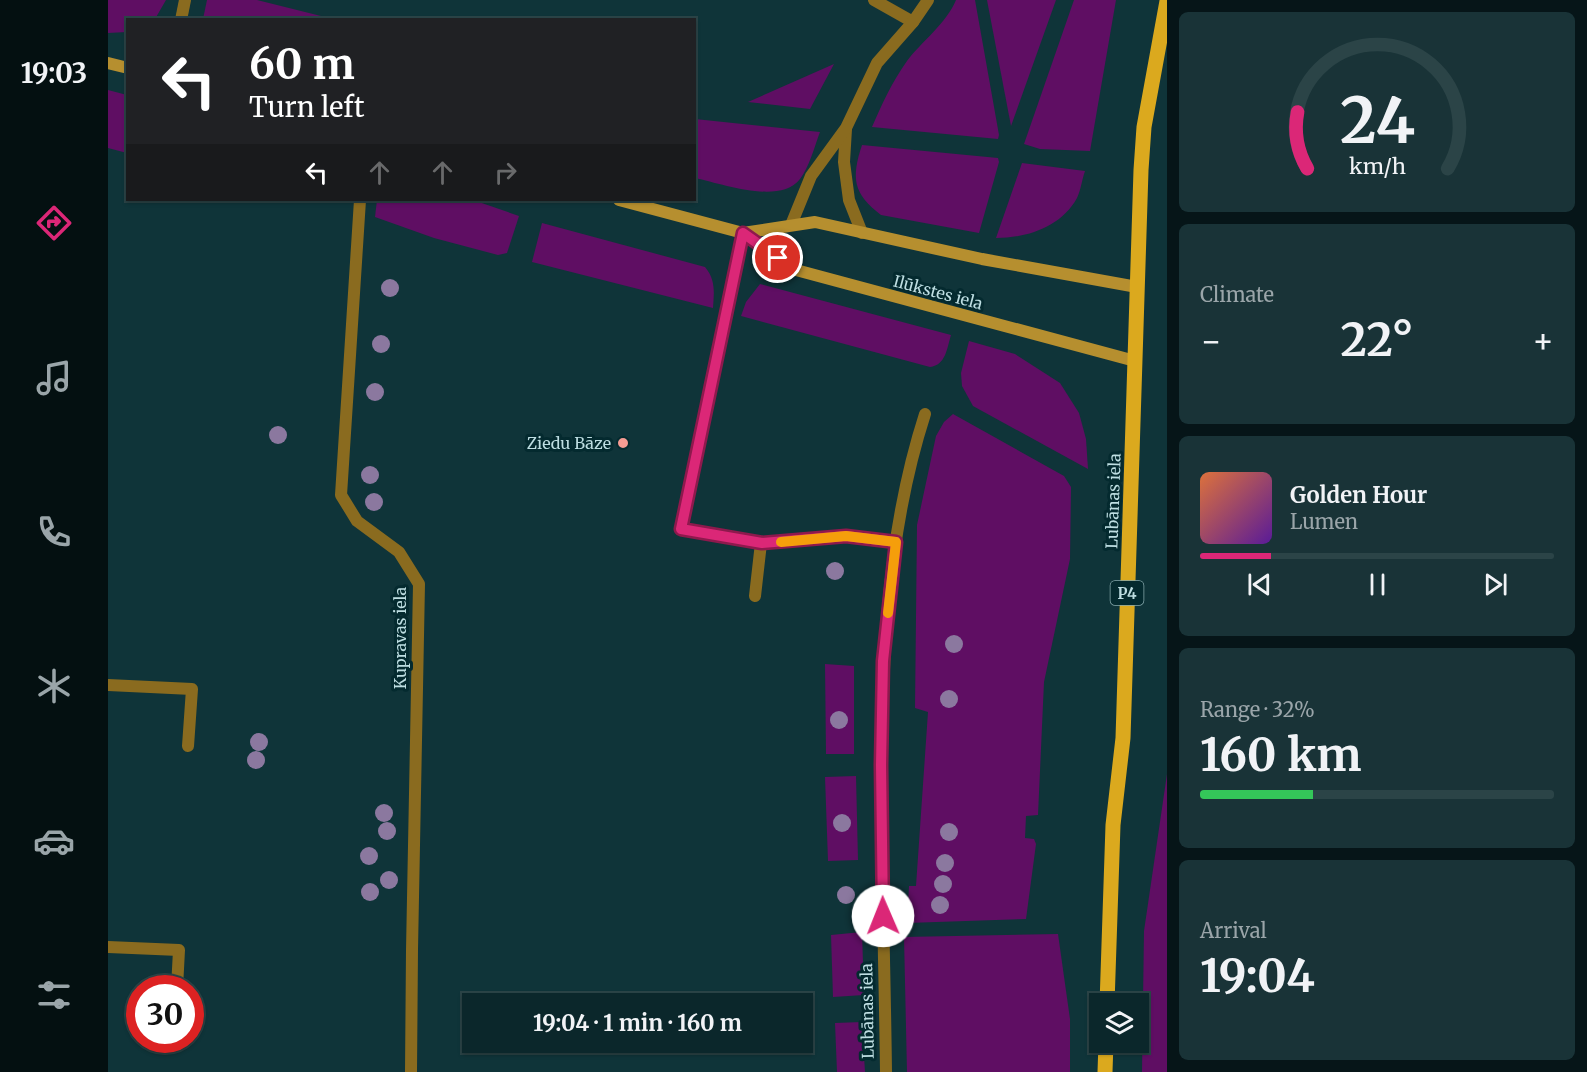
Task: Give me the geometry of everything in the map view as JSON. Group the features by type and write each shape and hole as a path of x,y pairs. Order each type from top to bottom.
{"main road":[{"name":"Lubānas iela","path":"1107,993 1113,825 1123,738 1144,127 1167,1"},
{"path":"1105,1072 1106,1053"}],"street":[{"path":"181,18 185,0"},
{"path":"874,0 913,22"},
{"path":"791,225 811,176 846,128 877,63 913,22 928,0"},
{"path":"108,63 126,68"},
{"path":"846,128 844,162 849,200 862,233"},
{"name":"Kupravas iela","path":"360,201 341,495 357,521 399,552 419,584 411,1072"},
{"name":"Ilūkstes iela","path":"623,201 743,233 796,270 1135,361"},
{"name":"Ilūkstes iela","path":"743,233 815,222 982,259 1137,287"},
{"path":"743,233 681,529 762,543 846,536 896,542"},
{"name":"Lubānas iela","path":"886,1072 881,754 883,661 896,542 914,450 925,414"},
{"path":"755,596 762,543"},
{"path":"108,685 192,689 188,746"},
{"path":"108,947 179,950 178,975"}],"shaded area":[{"path":"108,0 166,0 156,18 126,18 126,32 108,33"},
{"path":"207,0 257,0 329,18 203,18"},
{"path":"956,0 975,0 998,139 872,127 902,69 946,17"},
{"path":"987,0 1056,0 1011,126"},
{"path":"1074,0 1116,0 1090,151 1040,149 1024,144"},
{"path":"834,64 810,109 748,102"},
{"path":"108,90 126,95 126,153 108,148"},
{"path":"696,119 820,132 806,169 791,187 765,192 735,188 696,178"},
{"path":"862,145 998,158 999,162 979,233 881,215 865,200 857,184 856,167"},
{"path":"1022,163 1085,171 1077,198 1070,208 1053,223 1031,233 996,238"},
{"path":"377,201 476,201 519,216 507,253 498,255 434,238 375,217"},
{"path":"542,223 705,267 713,282 713,308 532,262"},
{"path":"760,284 951,335 947,350 939,363 930,367 741,316 746,302"},
{"path":"969,341 1015,354 1060,383 1079,413 1086,439 1088,469 973,406 962,386 961,373"},
{"path":"953,414 1064,476 1071,487 1070,559 1044,682 1038,815 1026,816 1025,838 1034,839 1036,844 1026,919 907,923 909,886 916,886 928,712 915,708 917,525 936,436 944,422"},
{"path":"825,664 854,666 854,754 826,754"},
{"path":"1167,774 1167,1072 1142,1072 1142,1053 1149,1053 1149,993 1143,993 1144,931"},
{"path":"856,776 858,860 828,861 825,777"},
{"path":"862,932 864,995 833,997 831,935"},
{"path":"1058,934 1070,1019 1070,1072 907,1072 904,937"},
{"path":"862,1022 865,1072 837,1072 835,1023"}],"slow traffic":[{"path":"781,542 846,536 896,542 888,613"}],"place":[{"name":"Ziedu Bāze","path":"623,443"}],"route":[{"path":"778,258 743,233 681,529 762,543 846,536 896,542 883,661 881,765 883,916"}]}
